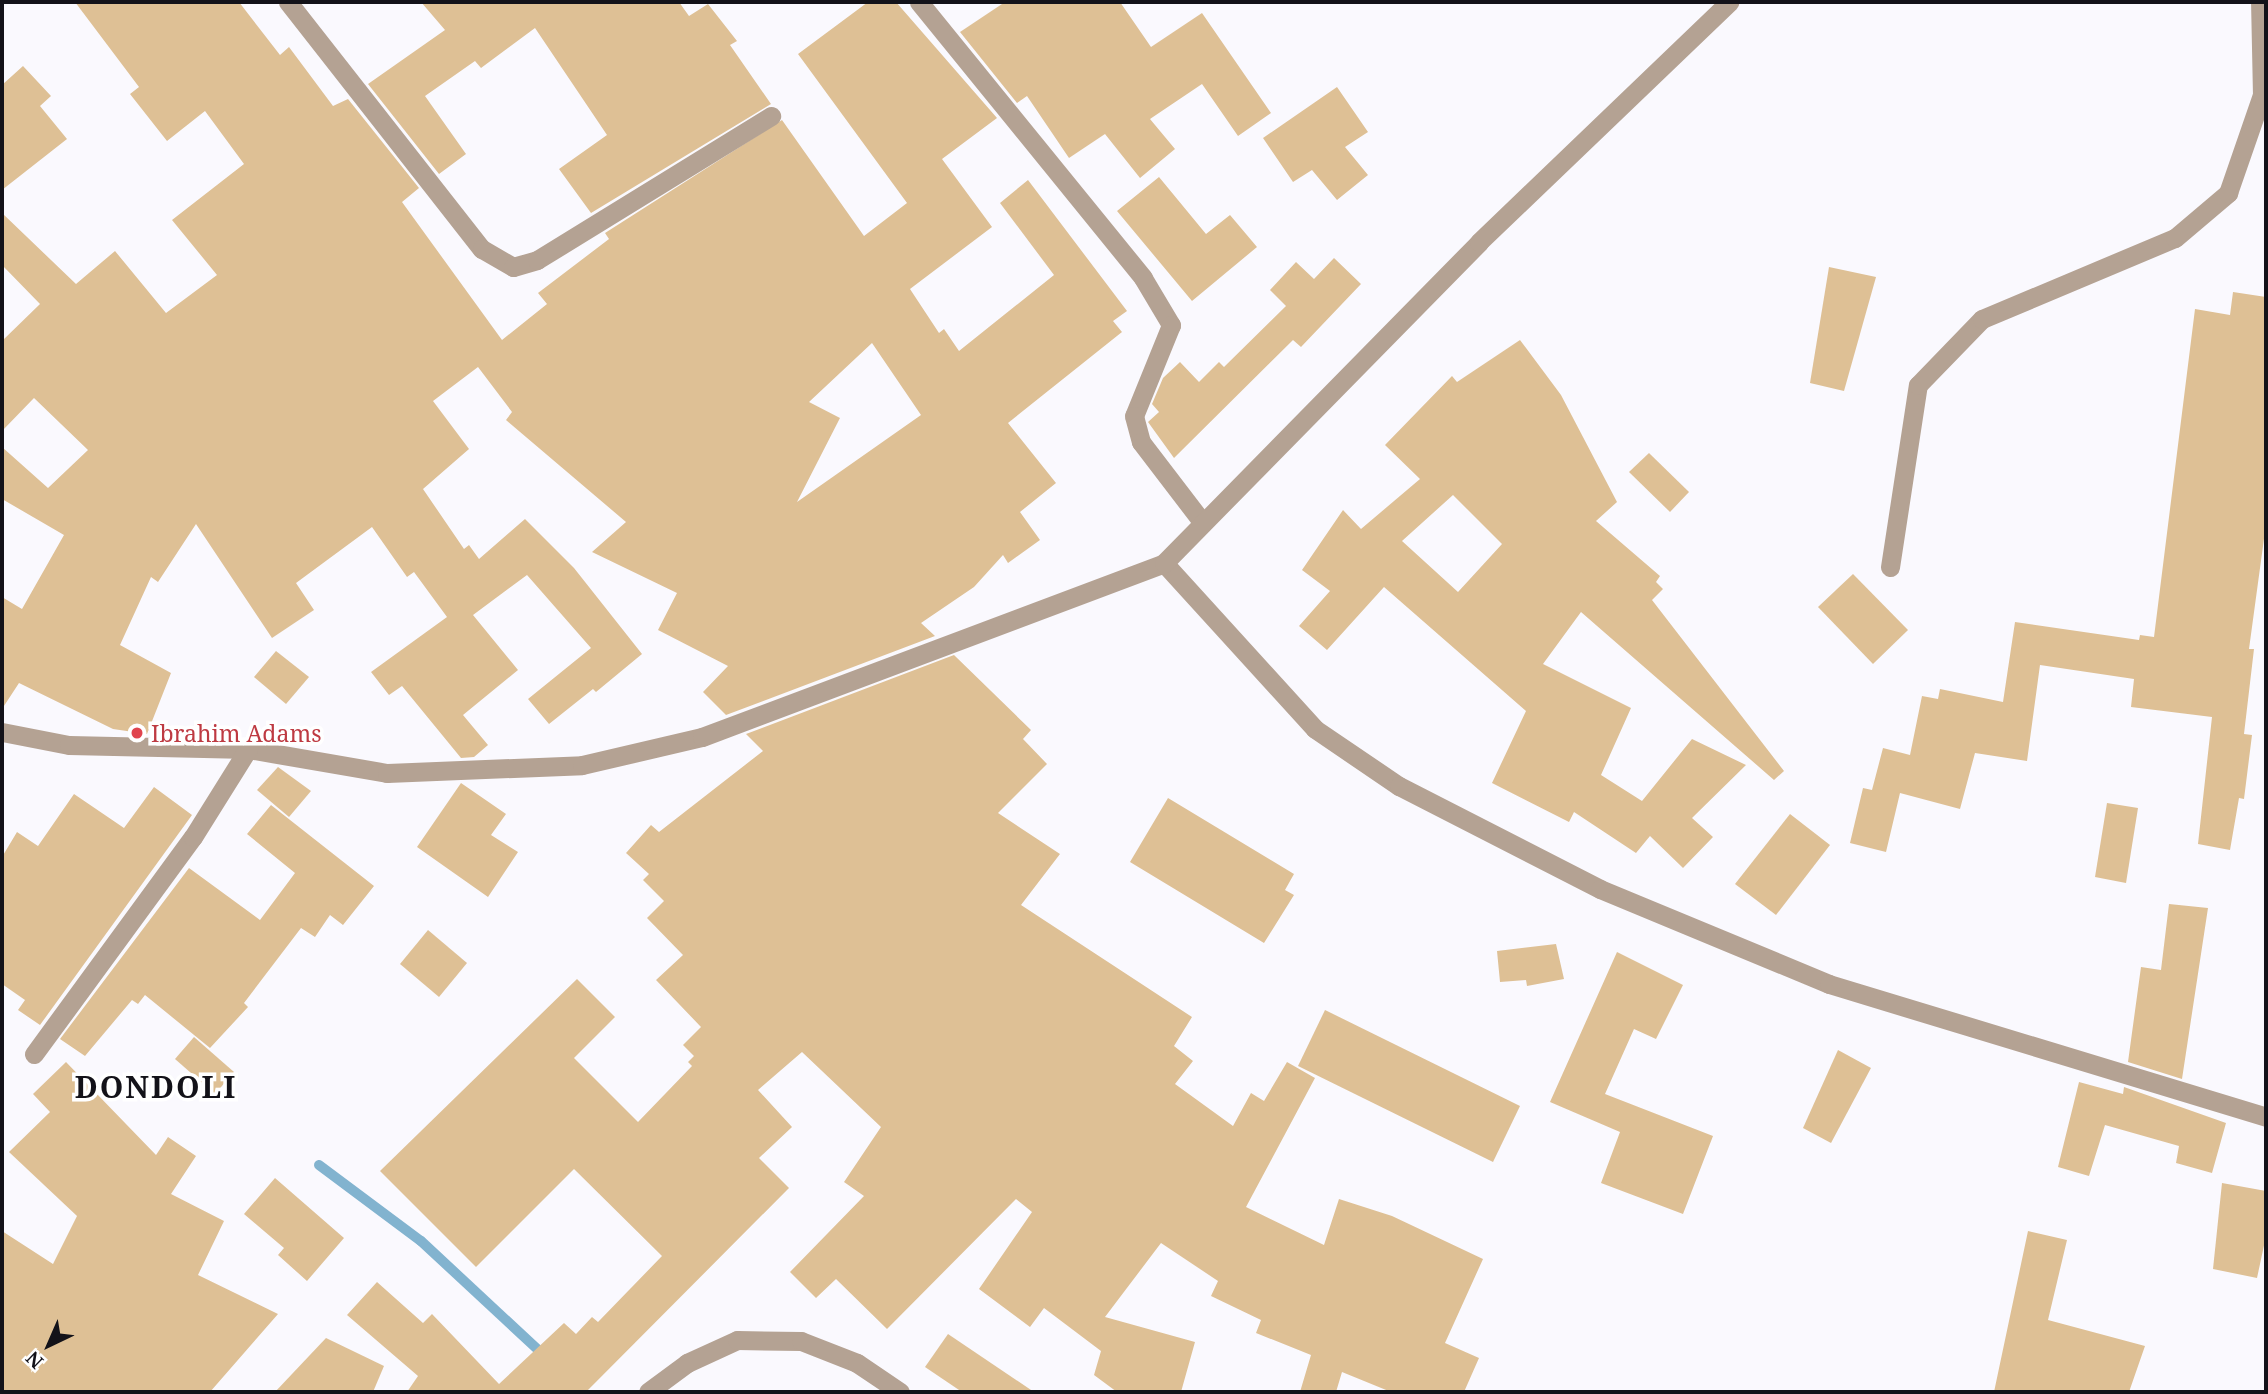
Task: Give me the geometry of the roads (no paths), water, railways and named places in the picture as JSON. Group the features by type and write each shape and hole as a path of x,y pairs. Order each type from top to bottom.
{"street":[{"path":"288,2 482,249 513,267 537,260 771,116"},
{"path":"919,2 1143,278 1171,325 1134,416 1141,442 1203,523"},
{"path":"2,732 69,745 248,749 387,773 582,765 702,737 1164,563 1479,242 1729,2"},
{"path":"1890,566 1918,385 1982,319 2175,238 2228,193 2262,95 2260,2"},
{"path":"1164,563 1315,729 1399,786 1600,889 1829,984 2266,1117"},
{"path":"34,1054 193,837 248,749"},
{"path":"648,1392 687,1363 737,1340 801,1341 858,1363 900,1392"}],"waterway":[{"path":"319,1165 421,1241 546,1357"}],"place":[{"name":"Ibrahim Adams","path":"137,733"}],"district":[{"name":"DONDOLI","path":"156,1087"}]}
